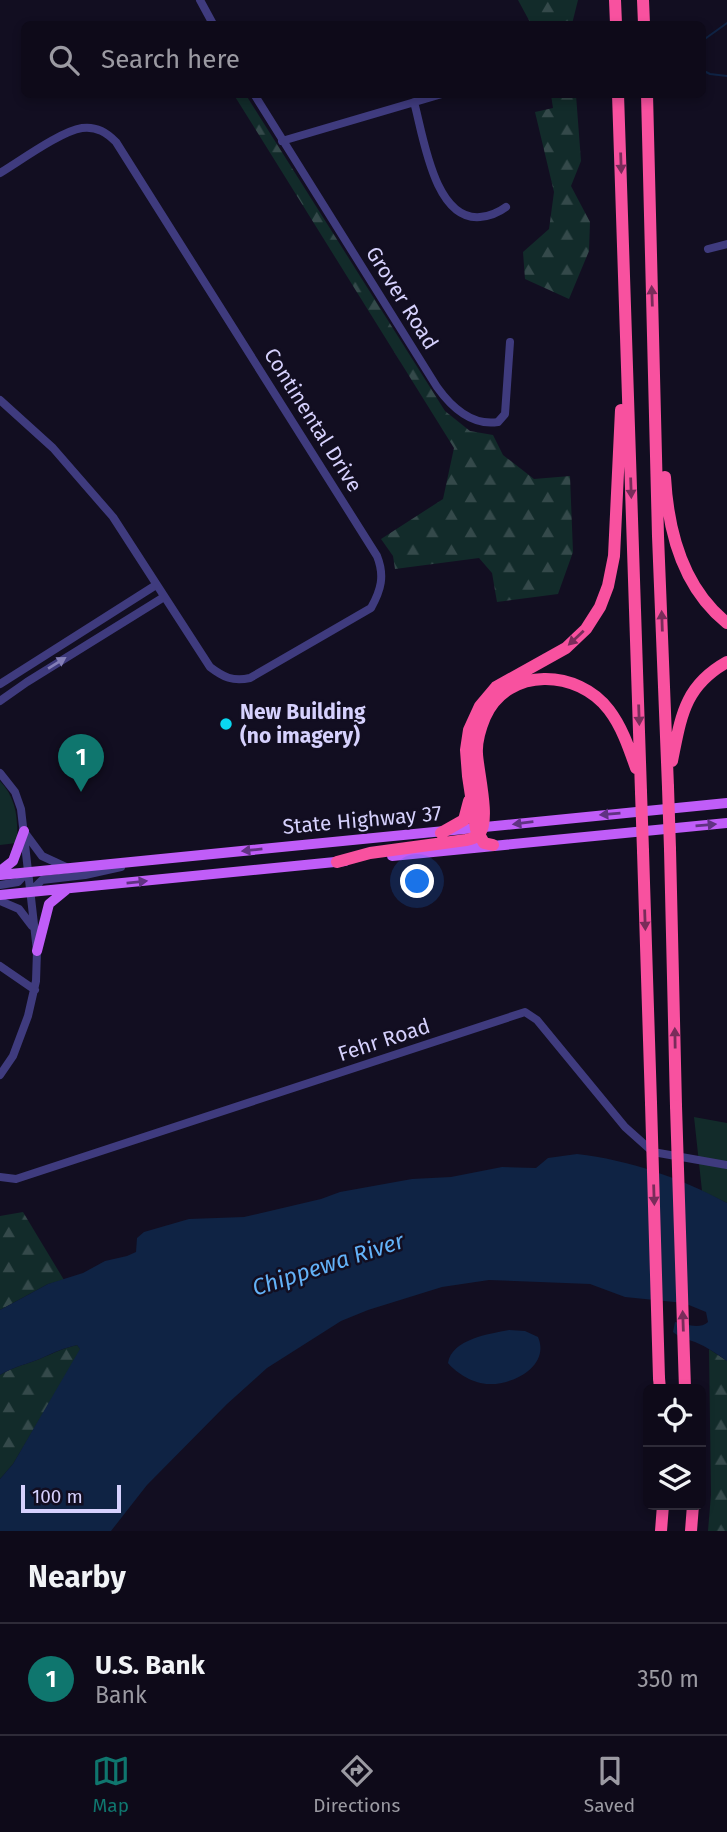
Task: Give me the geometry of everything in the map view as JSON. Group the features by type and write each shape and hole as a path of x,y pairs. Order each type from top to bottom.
{"highway":[{"path":"615,0 616,21"},
{"path":"643,0 644,21"},
{"path":"618,98 660,1384"},
{"path":"647,98 685,1384"},
{"path":"654,343 659,356 666,494 671,529 693,586 709,608 727,623"},
{"path":"442,833 464,820 467,814 468,734 475,715 486,698 503,682 550,658 572,643 592,621 604,597 611,575 615,546 623,367 627,361"},
{"path":"668,785 685,705 702,679 727,662"},
{"path":"337,862 370,853 466,840 479,831 483,808 478,735 486,713 499,697 525,682 559,679 581,685 592,692 612,713 619,726 641,787"},
{"path":"468,776 479,831 484,843 493,845"},
{"path":"661,1531 663,1510"},
{"path":"691,1531 693,1510"}],"main road":[{"name":"State Highway 37","path":"0,873 479,831 727,803"},
{"name":"State Highway 37","path":"0,895 727,823"},
{"path":"0,873 13,861 24,831"},
{"path":"37,951 49,904 69,888"}],"street":[{"path":"200,0 211,21"},
{"name":"Grover Road","path":"256,98 437,387 454,407 477,422 498,422 505,414 510,342"},
{"path":"282,141 428,98"},
{"path":"414,102 437,185 451,205 460,212 476,217 494,214 506,207"},
{"name":"Continental Drive","path":"0,173 68,133 83,128 96,128 108,133 181,243 377,556 382,569 382,583 371,608 250,678 237,681 221,676 210,667 164,597"},
{"path":"708,249 727,244"},
{"path":"0,400 53,448 113,517 164,597 10,692 0,701"},
{"path":"0,684 156,585"},
{"path":"0,766 3,776 19,800 37,951 35,990 13,1056 0,1075"},
{"path":"24,831 42,856 68,868"},
{"path":"30,893 42,880 91,874 147,860"},
{"path":"0,885 18,882 27,872"},
{"path":"0,901 21,911 35,933"},
{"path":"0,967 35,990"},
{"name":"Fehr Road","path":"0,1177 16,1179 525,1012 537,1020 625,1127 653,1152 727,1165"}],"green space":[{"path":"518,0 578,0 573,21 529,21"},
{"path":"236,98 248,98 445,411 470,431 493,435 503,455 534,479 570,476 573,552 558,594 497,602 492,573 479,558 395,569 393,556 381,539 443,499 454,448"},
{"path":"551,98 576,98 581,161 571,186 590,222 589,251 569,299 525,279 523,252 549,229 554,192 535,112 553,108"},
{"path":"0,781 10,795 15,810 17,843 0,845"},
{"path":"694,1117 727,1123 727,1203 702,1191"},
{"path":"23,1212 64,1280 48,1284 0,1310 0,1216"},
{"path":"77,1345 81,1350 13,1464 0,1479 0,1375"},
{"path":"709,1349 727,1361 727,1531 708,1531 711,1495"}],"water":[{"name":"Chippewa River","path":"577,1154 654,1171 727,1203 727,1361 704,1346 673,1332 675,1322 697,1326 708,1322 706,1312 684,1303 625,1297 590,1284 489,1280 442,1287 341,1321 267,1368 227,1404 147,1485 111,1531 0,1531 0,1479 13,1464 80,1349 77,1345 68,1347 0,1375 0,1310 48,1284 83,1273 105,1261 136,1252 137,1238 144,1232 189,1219 244,1217 340,1192 412,1179 451,1177 502,1167 536,1168 548,1158"},
{"path":"509,1330 525,1331 538,1337 539,1356 535,1364 520,1377 500,1383 479,1383 456,1371 448,1363 456,1348 464,1343"}],"waterway":[{"path":"706,38 727,23"},
{"path":"706,72 727,76"}],"place":[{"name":"New Building (no imagery)","path":"226,724"},
{"name":"U.S. Bank","path":"81,792"}]}
